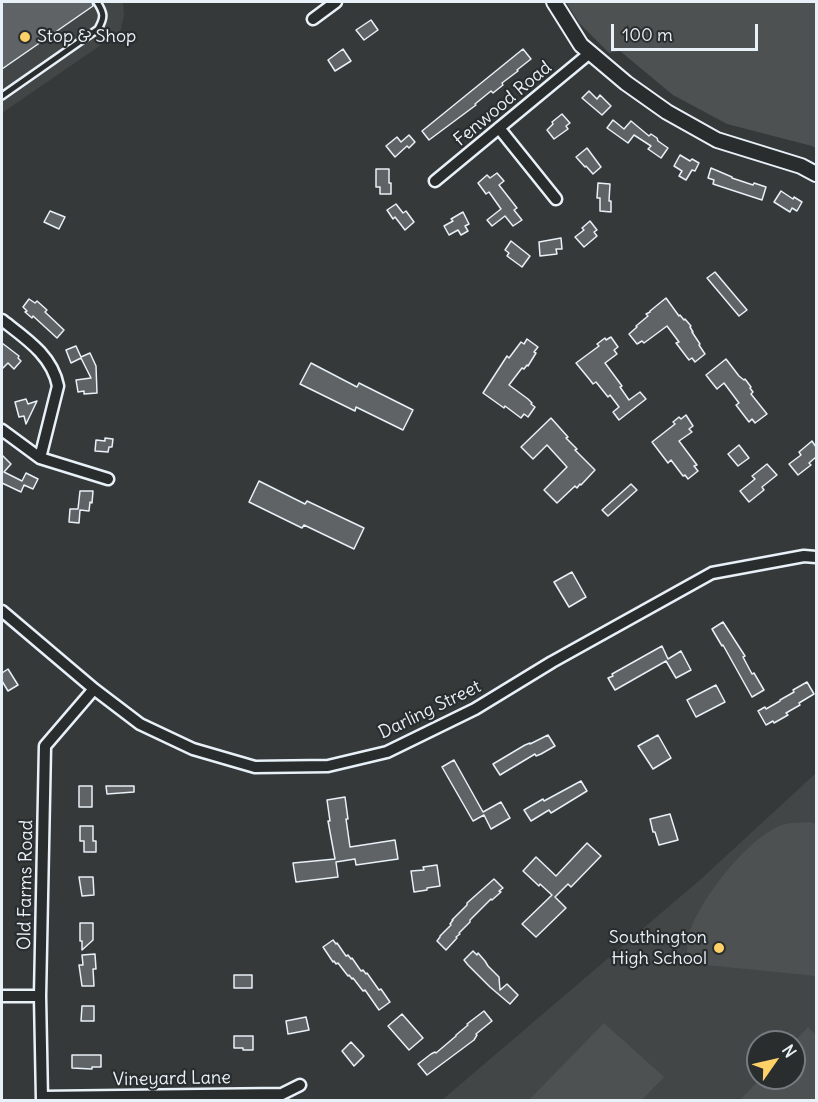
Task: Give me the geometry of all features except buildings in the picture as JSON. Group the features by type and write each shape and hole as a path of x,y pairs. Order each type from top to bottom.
{"street":[{"path":"313,19 336,2"},
{"path":"554,2 581,45 626,83 667,112 717,140 801,166 816,174"},
{"name":"Fenwood Road","path":"435,181 591,52"},
{"path":"499,128 556,199"},
{"path":"2,320 40,351 56,378 57,386 40,458"},
{"path":"2,430 40,458 108,479"},
{"name":"Darling Street","path":"2,610 94,689 140,724 193,749 255,767 328,766 387,752 466,713 712,573 804,556 816,557"},
{"name":"Old Farms Road","path":"42,1099 40,996 45,746 94,689"},
{"path":"2,996 40,996"},
{"name":"Vineyard Lane","path":"42,1099 282,1094 300,1085"}],"lane":[{"path":"2,96 98,29 103,21 103,12 97,2"}],"shaded area":[{"path":"2,2 123,2 124,16 120,32 2,113"},
{"path":"566,2 816,2 816,148 727,124 673,95 620,51 609,53 579,23"},
{"name":"Southington High School","path":"816,773 816,1100 442,1100 701,879"},
{"path":"809,822 816,824 816,976 686,963 689,935 694,921 714,887 728,870 757,840 771,830 785,824"},
{"path":"604,1023 664,1077 642,1100 529,1100"},
{"path":"808,1027 816,1035 816,1100 740,1100 750,1090 806,1090 805,1030"}],"place":[{"name":"Stop & Shop","path":"25,37"},
{"name":"Southington High School","path":"719,948"}]}
